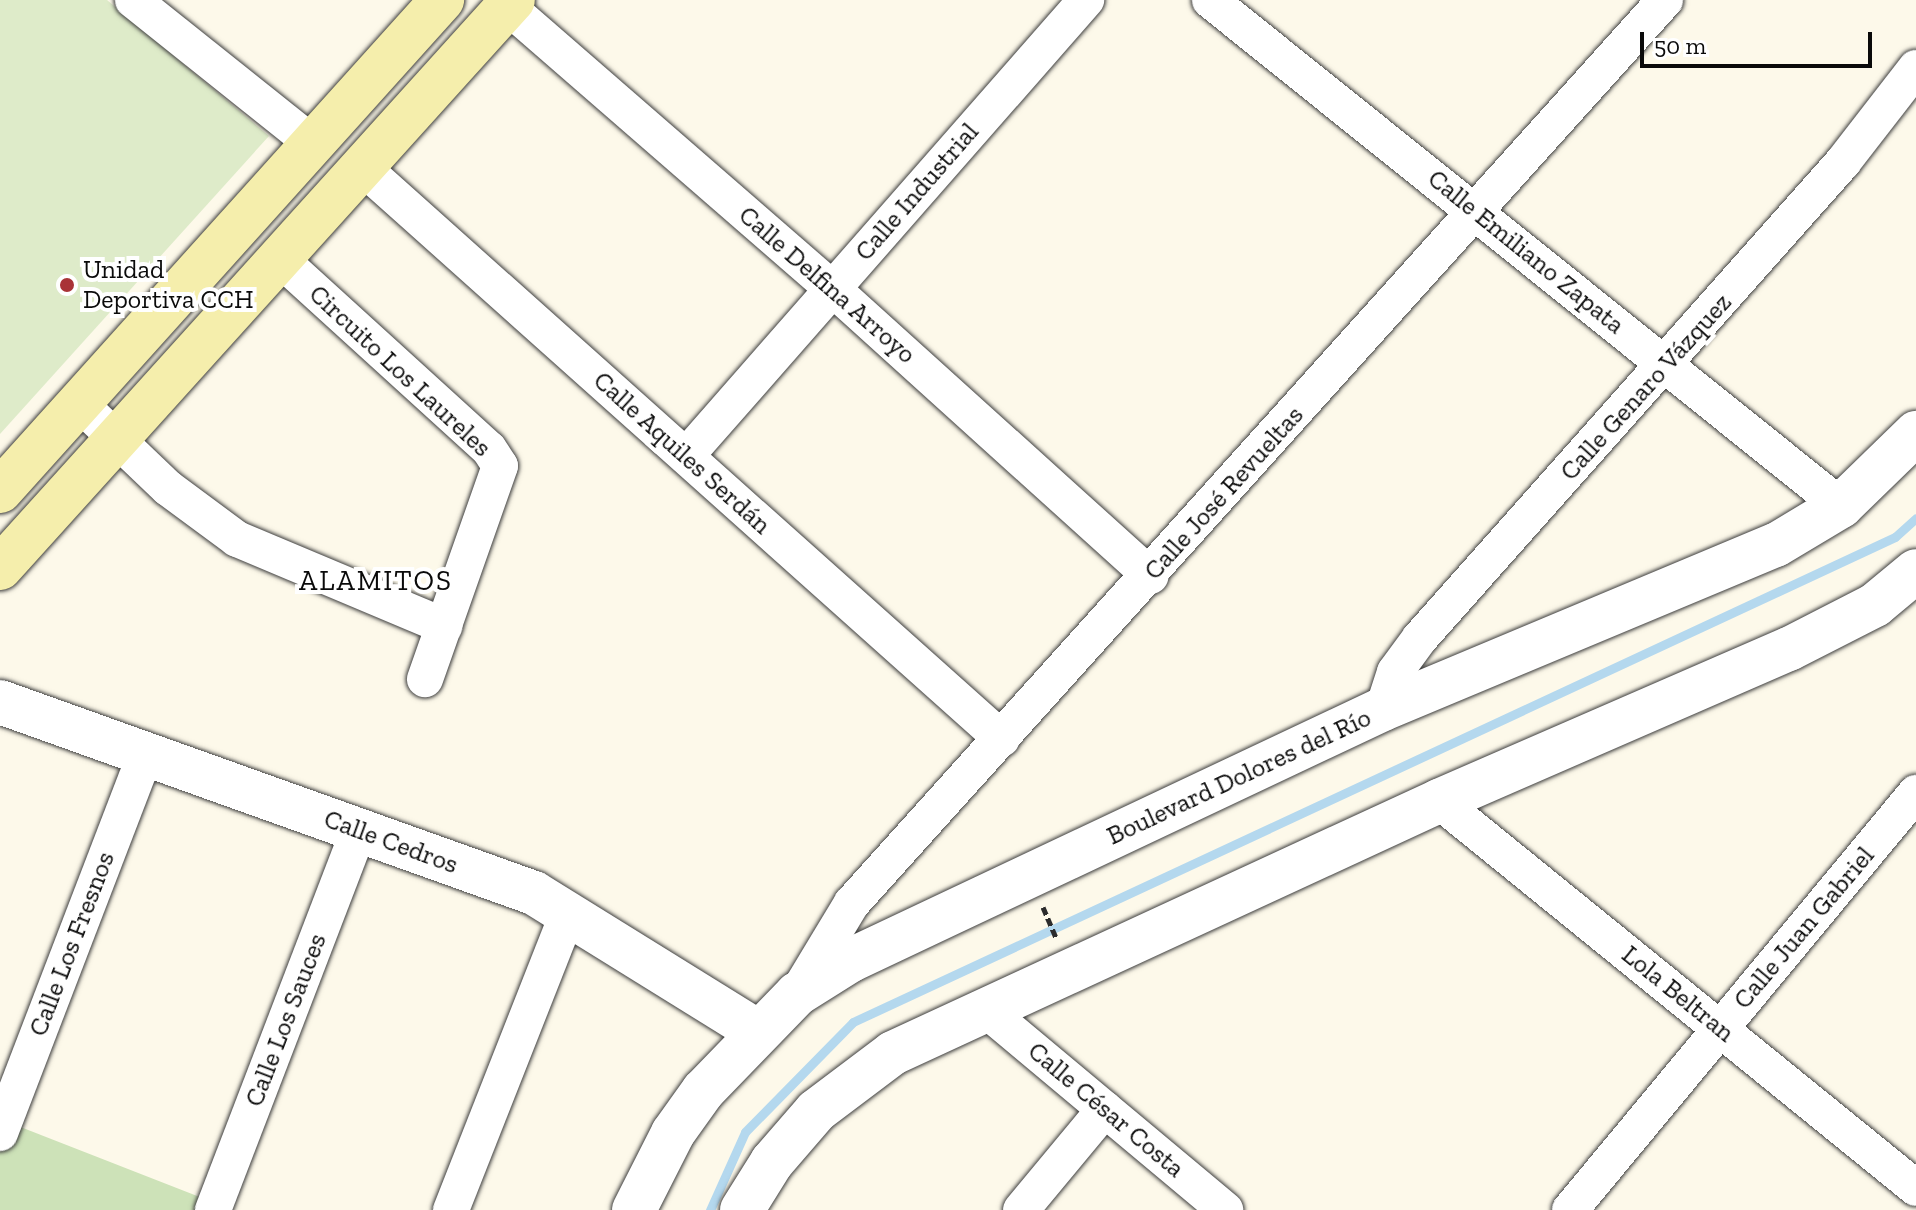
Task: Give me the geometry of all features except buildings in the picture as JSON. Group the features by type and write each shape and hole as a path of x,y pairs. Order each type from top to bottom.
{"main road":[{"path":"0,491 442,0"},
{"path":"0,568 280,259 506,2"}],"street":[{"path":"133,0 312,143"},
{"name":"Calle Industrial","path":"686,456 1086,0"},
{"name":"Calle Emiliano Zapata","path":"1210,0 1477,211 1841,506"},
{"name":"Calle José Revueltas","path":"797,994 852,903 1151,576 1665,0"},
{"name":"Calle Delfina Arroyo","path":"506,2 833,289 1151,576"},
{"name":"Calle Genaro Vázquez","path":"1383,709 1395,672 1420,638 1666,366 1843,162 1916,68"},
{"name":"Calle Aquiles Serdán","path":"362,167 1002,739"},
{"name":"Circuito Los Laureles","path":"280,259 489,449 500,466 425,679"},
{"path":"79,403 201,516 237,539 444,626"},
{"name":"Boulevard Dolores del Río","path":"634,1210 673,1133 757,1031 797,994 851,960 1383,709 1677,591 1776,545 1841,506 1916,433"},
{"path":"742,1210 791,1138 842,1087 893,1053 1439,801 1804,642 1875,605 1913,579"},
{"name":"Calle Cedros","path":"0,702 359,830 569,911 757,1031"},
{"name":"Calle Los Fresnos","path":"0,1133 145,755"},
{"name":"Calle Juan Gabriel","path":"1570,1210 1916,793"},
{"name":"Lola Beltran","path":"1439,801 1916,1188"},
{"name":"Calle Los Sauces","path":"213,1210 359,830"},
{"path":"451,1210 569,911"},
{"name":"Calle César Costa","path":"986,1010 1225,1210"},
{"path":"1021,1210 1105,1109"}],"path":[{"path":"1041,903 1059,946"}],"green space":[{"name":"Unidad Deportiva CCH","path":"0,0 107,0 269,136 0,434"},
{"path":"0,1119 233,1210 0,1210"}],"waterway":[{"path":"710,1210 745,1132 853,1022 1895,537 1916,518"}],"place":[{"name":"Unidad Deportiva CCH","path":"67,285"}],"district":[{"name":"ALAMITOS","path":"376,581"}]}
